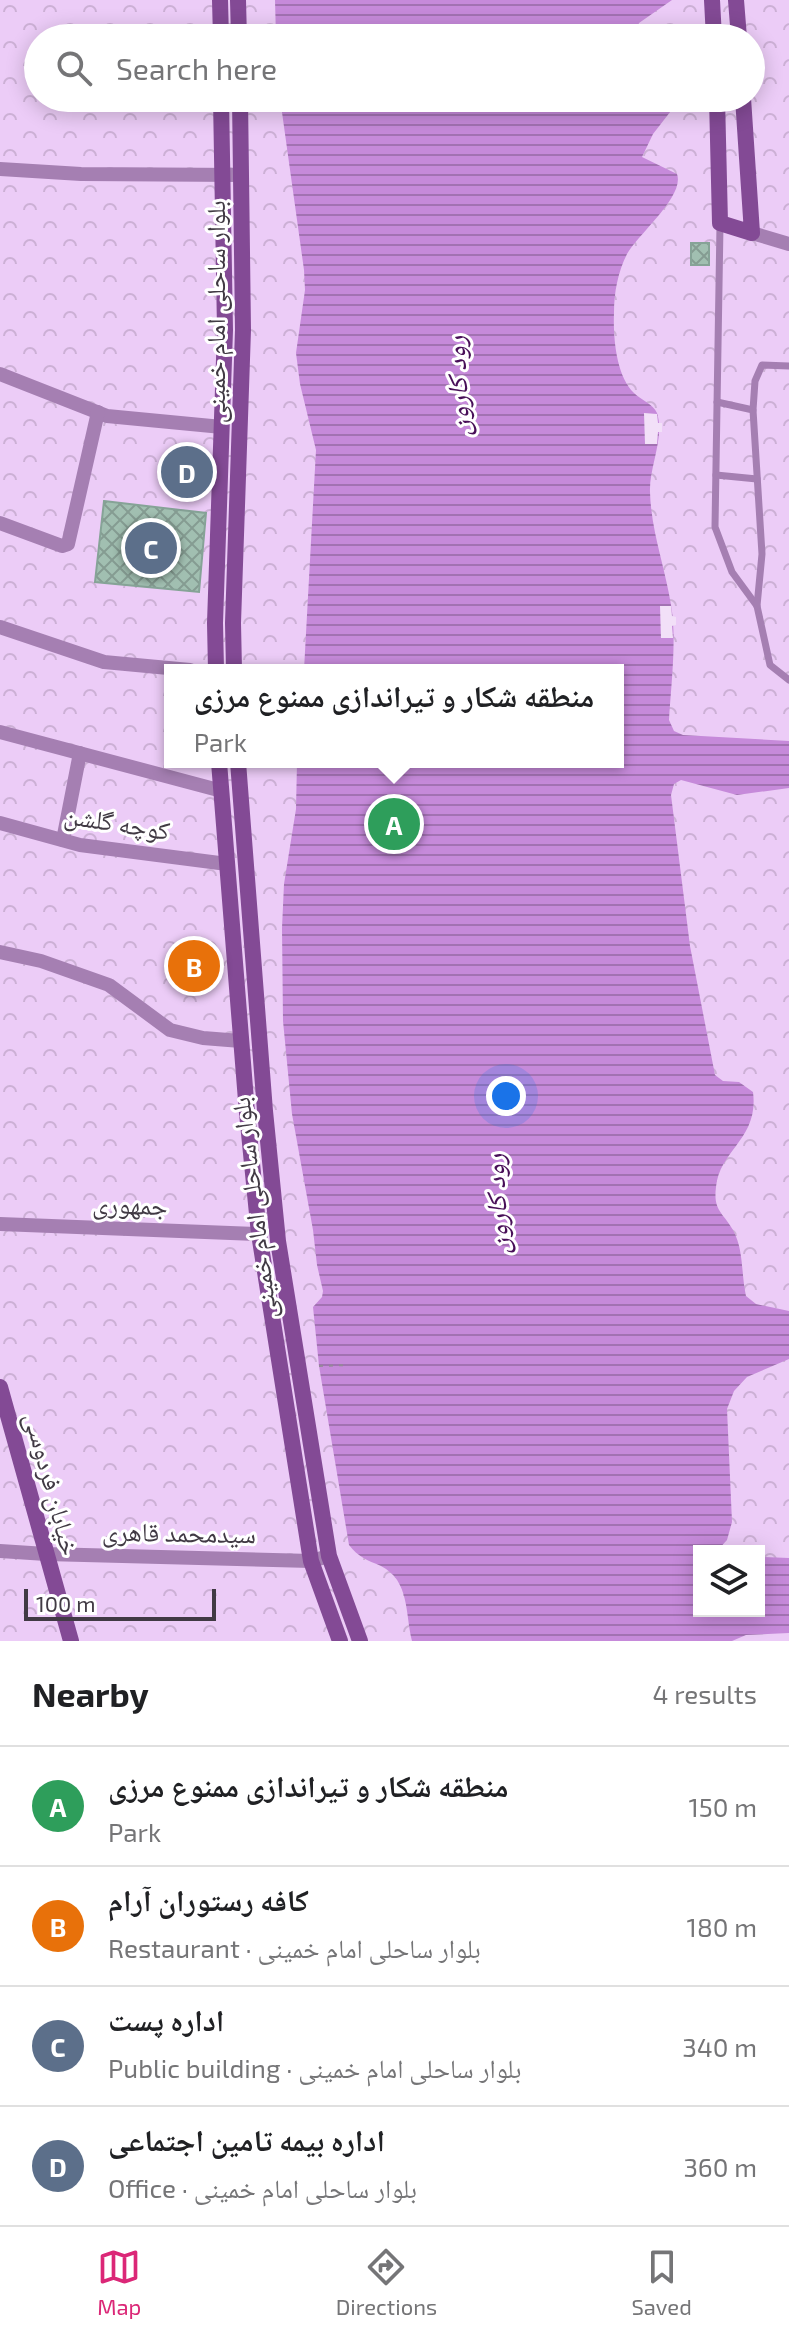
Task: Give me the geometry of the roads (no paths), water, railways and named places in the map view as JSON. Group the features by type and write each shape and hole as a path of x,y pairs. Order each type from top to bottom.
{"main road":[{"path":"220,0 221,24"},
{"path":"238,0 239,24"},
{"path":"712,0 713,24"},
{"path":"736,0 738,24"},
{"name":"بلوار ساحلی امام خمینی","path":"216,664 225,330 221,112"},
{"name":"بلوار ساحلی امام خمینی","path":"234,664 243,330 240,112"},
{"path":"717,112 720,223 752,233 744,112"},
{"name":"بلوار ساحلی امام خمینی","path":"220,768 259,1234 311,1561 340,1641"},
{"name":"بلوار ساحلی امام خمینی","path":"238,768 265,1111 278,1235 329,1556 360,1641"},
{"path":"259,1234 278,1235"},
{"name":"خیابان فردوسی","path":"0,1387 71,1641"}],"street":[{"path":"0,169 81,174 241,175"},
{"path":"752,233 789,244"},
{"path":"0,374 107,416 222,427"},
{"path":"0,523 62,546 68,544 98,412"},
{"path":"0,627 104,662 164,668"},
{"path":"0,732 222,791"},
{"path":"63,840 80,753"},
{"name":"کوچه گلشن","path":"0,823 80,845 227,864"},
{"path":"0,952 41,961 109,985 170,1030 203,1038 241,1041"},
{"name":"جمهوری","path":"0,1224 259,1234"},
{"name":"سیدمحمد قاهری","path":"0,1551 311,1561 329,1556"}],"lane":[{"path":"720,223 715,527 732,572 757,606"},
{"path":"789,366 762,365 755,381 753,410 762,554 757,606 770,665 789,680"},
{"path":"717,402 753,410"},
{"path":"716,475 757,479"}],"water":[{"path":"275,0 672,0 639,24 276,24"},
{"name":"رود کارون","path":"282,112 670,112 653,134 642,157 677,174 678,183 668,204 627,254 617,282 614,313 615,344 623,377 634,393 655,410 659,422 650,492 673,618 669,720 674,731 683,735 789,741 789,788 737,795 681,780 674,784 671,795 690,946 715,1075 723,1081 739,1082 753,1092 750,1121 719,1174 716,1201 737,1238 746,1296 756,1304 789,1311 789,1359 747,1377 734,1391 727,1409 732,1522 722,1545 693,1545 693,1617 765,1617 765,1557 789,1558 789,1633 746,1635 732,1641 412,1641 405,1599 397,1580 349,1545 319,1366 313,1307 323,1291 292,1114 283,1021 284,884 296,809 297,768 624,768 624,664 304,664 316,450 296,353 305,290"}],"place":[{"name":"اداره بیمه تامین اجتماعی","path":"187,472"},
{"name":"اداره پست","path":"151,548"},
{"name":"منطقه شکار و تیراندازی ممنوع مرزی","path":"394,824"},
{"name":"کافه رستوران آرام","path":"194,966"}]}
